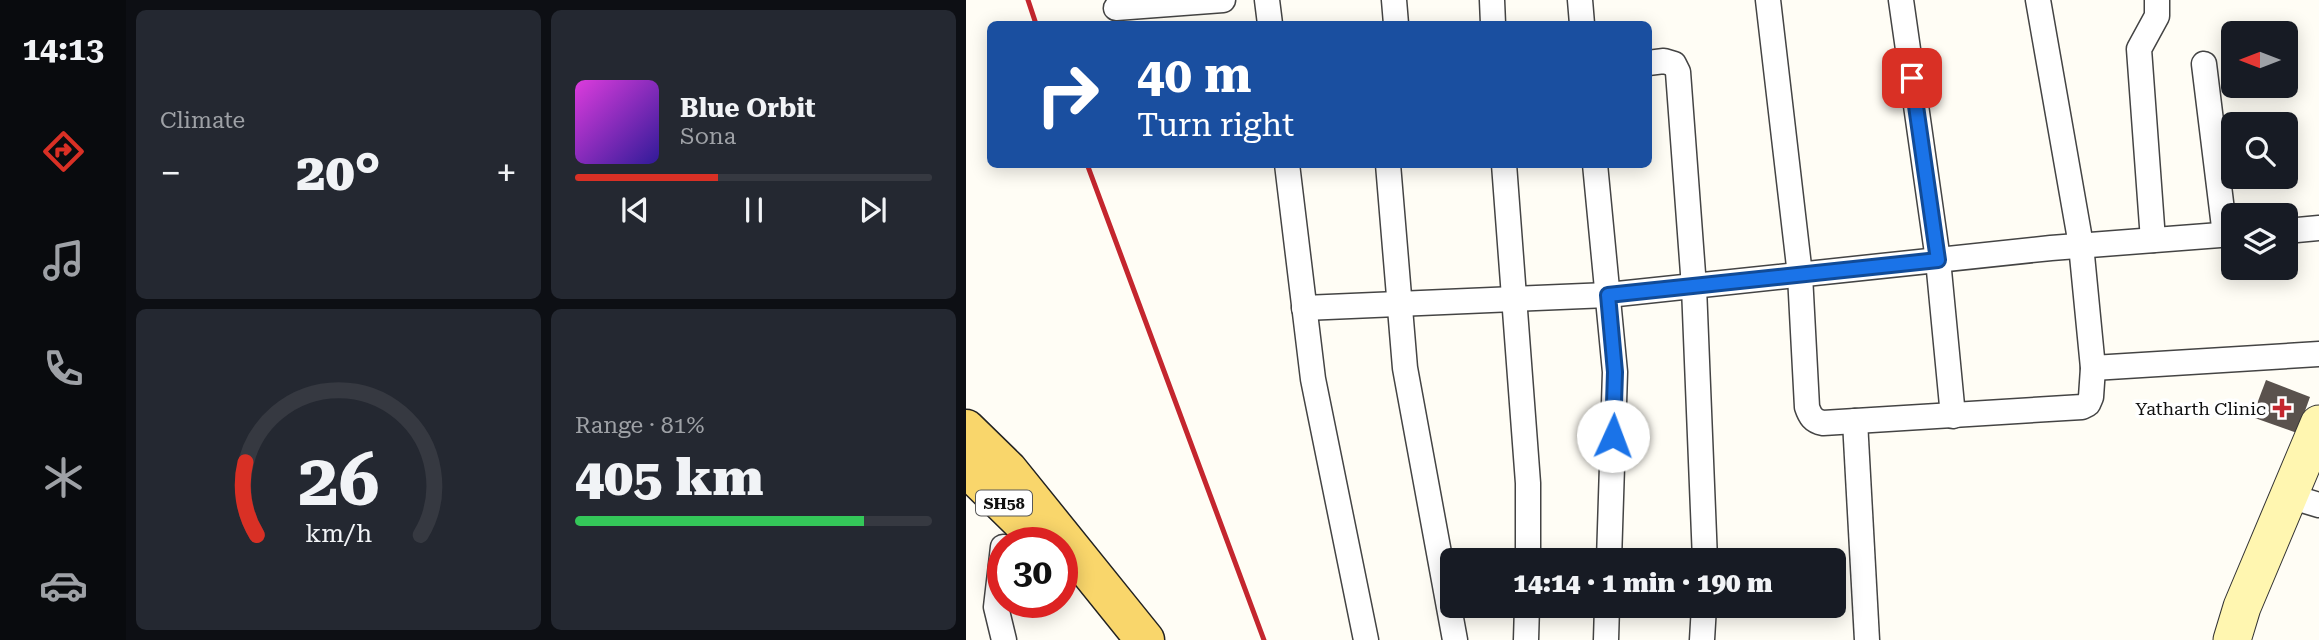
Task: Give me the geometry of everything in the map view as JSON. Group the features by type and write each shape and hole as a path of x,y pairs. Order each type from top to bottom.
{"main road":[{"name":"SH58","path":"966,429 1008,470 1145,640"},
{"name":"SH58","path":"966,467 1001,527"},
{"path":"1078,594 1112,640"}],"street":[{"path":"1116,8 1223,0"},
{"path":"1267,0 1270,21"},
{"path":"1394,0 1396,21"},
{"path":"1492,0 1493,21"},
{"path":"1580,0 1582,21"},
{"path":"1768,0 1800,275 1807,407 1810,415 1823,423 2082,407 2088,404 2093,368 2081,245 2038,0"},
{"path":"1901,0 1938,260 1953,416"},
{"path":"2153,240 2139,49 2157,16 2157,0"},
{"path":"1652,62 1664,61 1674,64 1678,72 1694,287 1705,548"},
{"path":"2204,64 2224,203"},
{"path":"1287,168 1313,379 1366,640"},
{"path":"1388,168 1405,368 1455,640"},
{"path":"1504,168 1528,484 1528,548"},
{"path":"1595,168 1615,372 1609,548"},
{"path":"2298,230 2319,228"},
{"path":"1304,308 1608,295 2081,245 2221,236"},
{"path":"2093,368 2319,354"},
{"path":"1855,421 1867,640"},
{"path":"2232,640 2242,607 2304,500 2319,424"},
{"path":"999,618 1004,640"},
{"path":"1526,640 1527,618"},
{"path":"1606,640 1607,618"},
{"path":"1702,640 1703,618"}],"building":[{"path":"2266,380 2310,397 2297,433 2252,417"}],"railway":[{"path":"1028,0 1035,21"},
{"path":"1088,168 1264,640"}],"place":[{"name":"Yatharth Clinic","path":"2282,408"}],"route":[{"path":"1613,436 1615,372 1608,295 1938,260 1912,78"}]}
